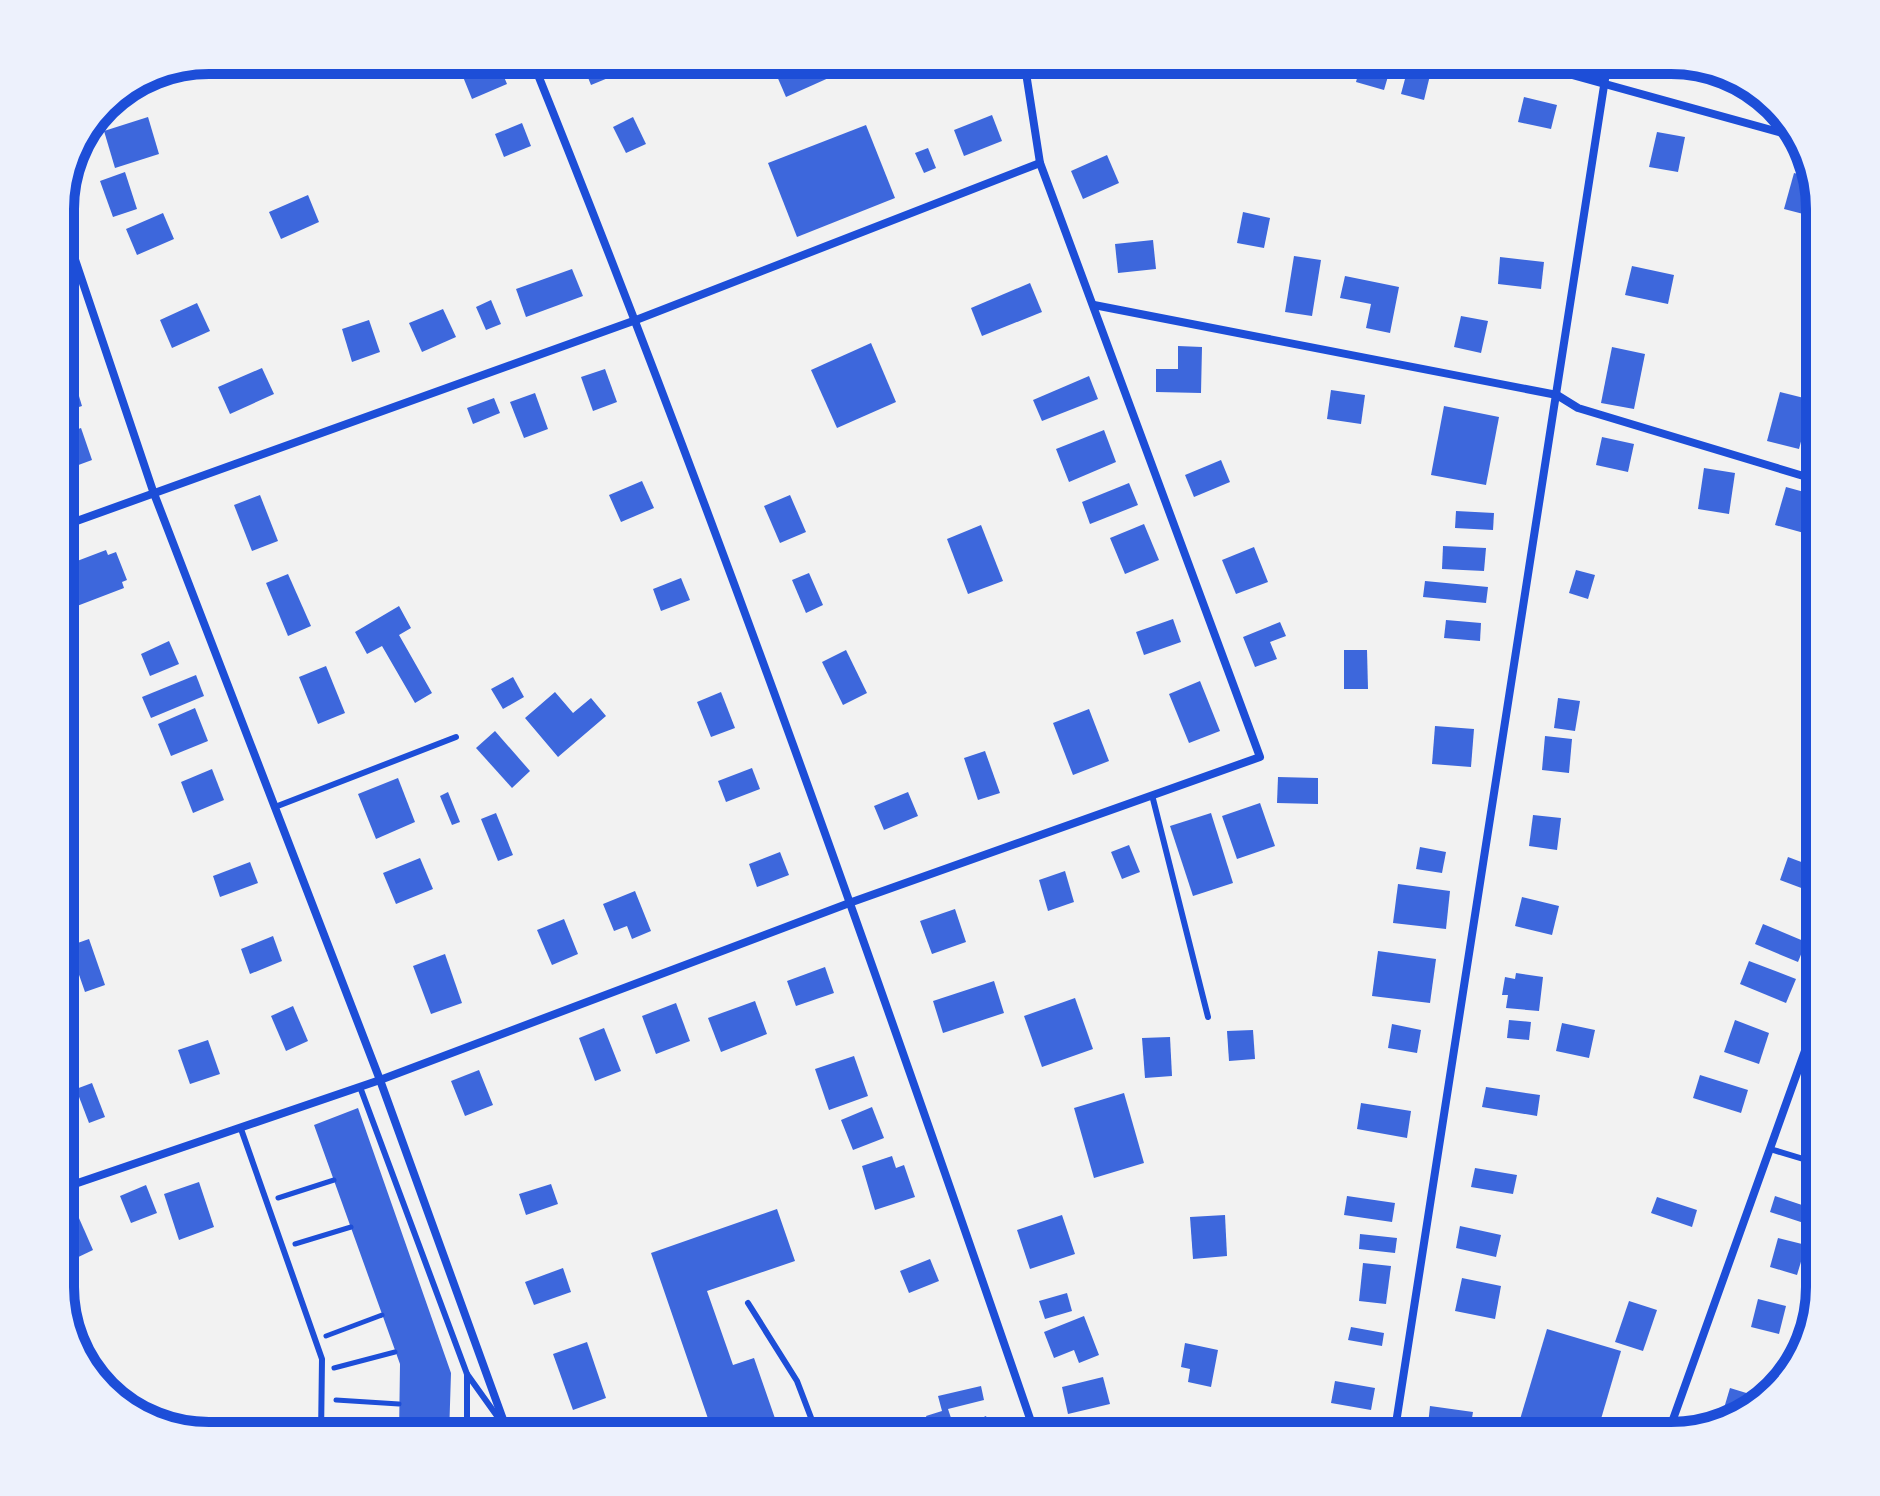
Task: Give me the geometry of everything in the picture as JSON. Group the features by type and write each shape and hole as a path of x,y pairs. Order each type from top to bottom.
{"street":[{"path":"538,74 636,320 852,902 1031,1422"},
{"path":"74,1184 380,1080 852,902 1260,757 1040,163 1026,74"},
{"path":"1569,74 1782,133"},
{"path":"1396,1422 1606,74"},
{"path":"74,522 636,320 1040,163"},
{"path":"74,257 153,491 380,1080 504,1422"},
{"path":"1094,305 1557,395 1578,408 1806,477"},
{"path":"1672,1422 1806,1048"}],"lane":[{"path":"275,807 456,737"},
{"path":"1152,795 1208,1017"},
{"path":"360,1087 467,1374 500,1422"},
{"path":"241,1129 315,1340 322,1371 321,1422"},
{"path":"1770,1149 1806,1160"},
{"path":"748,1303 797,1381 813,1422"},
{"path":"467,1374 467,1422"}],"path":[{"path":"267,1202 334,1180"},
{"path":"283,1248 351,1227"},
{"path":"315,1340 382,1315"},
{"path":"322,1371 395,1352"},
{"path":"321,1400 399,1404"}],"building":[{"path":"462,74 503,74 507,84 472,99"},
{"path":"587,74 618,74 591,85"},
{"path":"776,74 838,74 786,97"},
{"path":"1358,74 1389,74 1384,90 1356,82"},
{"path":"1406,74 1430,74 1424,100 1401,94"},
{"path":"1524,97 1557,105 1551,129 1518,122"},
{"path":"992,115 1002,141 964,156 954,130"},
{"path":"148,117 159,154 115,168 104,131"},
{"path":"633,117 646,144 626,153 613,127"},
{"path":"522,123 531,146 504,157 495,134"},
{"path":"866,125 895,198 797,237 768,163"},
{"path":"1657,132 1685,137 1678,172 1649,167"},
{"path":"928,148 936,168 924,173 915,153"},
{"path":"1107,155 1119,183 1083,199 1071,171"},
{"path":"125,172 137,209 113,217 100,181"},
{"path":"1794,173 1801,175 1806,215 1784,209"},
{"path":"308,195 319,222 281,239 269,212"},
{"path":"1243,212 1270,218 1264,248 1237,243"},
{"path":"163,213 174,239 137,255 126,229"},
{"path":"1153,240 1156,269 1118,273 1115,244"},
{"path":"1294,256 1321,260 1312,316 1285,312"},
{"path":"1500,257 1544,262 1541,289 1498,284"},
{"path":"1632,266 1674,275 1668,304 1625,295"},
{"path":"572,269 583,296 526,317 516,289"},
{"path":"1345,276 1399,287 1390,333 1366,328 1371,304 1340,298"},
{"path":"1030,283 1042,312 982,336 971,308"},
{"path":"491,300 501,324 486,330 476,307"},
{"path":"197,303 210,331 172,348 160,320"},
{"path":"443,309 456,337 422,352 409,323"},
{"path":"1461,316 1488,321 1481,353 1454,347"},
{"path":"369,320 380,352 352,362 342,329"},
{"path":"871,343 896,402 837,428 811,370"},
{"path":"1178,346 1202,347 1201,393 1156,392 1156,369 1178,369"},
{"path":"1612,347 1645,354 1634,409 1601,403"},
{"path":"262,368 274,394 230,414 218,387"},
{"path":"605,369 617,402 593,411 581,377"},
{"path":"1089,376 1098,399 1042,421 1033,400"},
{"path":"74,380 82,406 74,409"},
{"path":"1331,390 1365,395 1361,424 1327,419"},
{"path":"1780,392 1806,398 1806,423 1799,449 1767,441"},
{"path":"535,393 548,429 524,438 510,402"},
{"path":"494,398 500,413 473,424 467,408"},
{"path":"1444,406 1499,417 1486,485 1431,475"},
{"path":"81,428 92,460 74,467 74,431"},
{"path":"1104,430 1116,462 1069,482 1056,449"},
{"path":"1602,437 1634,444 1628,472 1596,465"},
{"path":"1221,460 1230,482 1194,497 1185,475"},
{"path":"1704,468 1735,473 1729,514 1698,509"},
{"path":"642,481 654,508 621,522 609,495"},
{"path":"1129,483 1138,505 1090,524 1082,502"},
{"path":"1786,487 1806,493 1804,533 1775,525"},
{"path":"260,495 278,541 252,551 234,505"},
{"path":"790,495 806,532 780,543 764,506"},
{"path":"1456,511 1494,513 1493,530 1455,528"},
{"path":"1144,524 1159,560 1125,574 1110,538"},
{"path":"981,525 1003,581 968,594 947,539"},
{"path":"1443,546 1486,548 1484,571 1442,569"},
{"path":"1254,547 1268,582 1236,594 1222,560"},
{"path":"106,550 108,555 116,552 127,580 122,582 124,588 77,606 74,598 74,562"},
{"path":"1576,570 1595,575 1588,599 1569,593"},
{"path":"809,573 823,605 806,613 792,580"},
{"path":"288,574 311,626 288,636 266,583"},
{"path":"681,578 690,600 661,611 653,589"},
{"path":"1425,581 1488,587 1486,603 1423,597"},
{"path":"399,606 411,628 399,635 432,693 415,703 382,646 367,654 355,632"},
{"path":"1173,619 1181,642 1144,655 1136,632"},
{"path":"1446,620 1481,623 1480,641 1444,638"},
{"path":"1280,622 1286,636 1270,642 1277,659 1255,667 1243,637"},
{"path":"169,641 179,664 150,676 141,654"},
{"path":"846,650 867,693 843,705 822,662"},
{"path":"1344,650 1367,650 1368,689 1344,689"},
{"path":"326,666 345,713 318,724 299,677"},
{"path":"196,675 204,696 151,718 142,697"},
{"path":"513,677 524,697 503,709 491,689"},
{"path":"1200,681 1220,731 1189,743 1169,694"},
{"path":"555,692 573,713 591,698 606,716 558,757 525,718"},
{"path":"721,692 735,728 711,737 697,702"},
{"path":"1558,698 1580,701 1575,731 1554,728"},
{"path":"195,708 208,741 171,756 158,724"},
{"path":"1089,709 1109,761 1073,775 1053,723"},
{"path":"1435,726 1474,729 1471,767 1432,764"},
{"path":"495,731 530,771 512,788 476,748"},
{"path":"1545,736 1572,739 1569,773 1542,770"},
{"path":"985,751 1000,793 978,800 964,758"},
{"path":"752,768 760,789 726,802 718,781"},
{"path":"212,769 224,800 193,813 181,782"},
{"path":"1278,777 1318,778 1318,804 1277,803"},
{"path":"398,778 415,822 376,839 358,794"},
{"path":"448,792 460,822 452,825 440,796"},
{"path":"908,792 918,816 884,830 874,806"},
{"path":"1260,803 1275,846 1237,859 1222,816"},
{"path":"496,813 513,855 498,861 481,819"},
{"path":"1211,813 1233,883 1193,896 1170,826"},
{"path":"1533,815 1561,818 1557,850 1529,846"},
{"path":"1129,845 1140,872 1122,879 1111,852"},
{"path":"1420,847 1446,852 1442,873 1416,869"},
{"path":"780,852 789,875 757,887 749,864"},
{"path":"1788,857 1806,864 1806,890 1780,880"},
{"path":"420,858 433,889 396,904 383,873"},
{"path":"250,862 258,883 220,897 213,876"},
{"path":"1065,871 1074,902 1048,911 1039,880"},
{"path":"1398,884 1450,891 1446,929 1393,923"},
{"path":"635,891 651,931 632,939 627,926 614,931 603,904"},
{"path":"1522,897 1559,906 1552,935 1515,926"},
{"path":"955,909 966,942 932,954 920,921"},
{"path":"564,919 578,954 552,965 537,930"},
{"path":"1763,924 1806,942 1798,962 1755,944"},
{"path":"273,936 282,961 250,974 241,949"},
{"path":"89,939 105,985 85,992 74,960 74,944"},
{"path":"1378,951 1436,959 1430,1003 1372,996"},
{"path":"445,954 462,1003 431,1014 413,966"},
{"path":"1749,961 1796,979 1786,1003 1740,984"},
{"path":"825,967 834,993 796,1006 787,981"},
{"path":"1516,973 1543,977 1539,1011 1506,1008 1508,995 1502,995 1505,977 1515,979"},
{"path":"994,981 1004,1013 943,1033 933,1001"},
{"path":"1075,998 1093,1049 1042,1067 1024,1016"},
{"path":"755,1001 767,1034 721,1052 708,1018"},
{"path":"676,1003 690,1041 656,1054 642,1016"},
{"path":"293,1006 308,1041 286,1051 271,1016"},
{"path":"1509,1020 1531,1022 1529,1040 1507,1038"},
{"path":"1735,1020 1769,1033 1759,1064 1724,1052"},
{"path":"1562,1023 1595,1030 1589,1058 1556,1051"},
{"path":"1392,1024 1421,1030 1417,1053 1388,1048"},
{"path":"604,1028 621,1071 595,1081 579,1038"},
{"path":"1253,1030 1255,1059 1229,1061 1227,1031"},
{"path":"1170,1037 1172,1076 1145,1078 1142,1038"},
{"path":"208,1040 220,1074 190,1084 178,1050"},
{"path":"854,1056 868,1096 829,1110 815,1069"},
{"path":"479,1070 493,1105 465,1116 451,1081"},
{"path":"1700,1075 1748,1090 1741,1113 1693,1098"},
{"path":"92,1083 105,1117 89,1123 76,1089"},
{"path":"1486,1087 1540,1095 1537,1116 1482,1107"},
{"path":"1124,1093 1144,1163 1094,1178 1074,1108"},
{"path":"1361,1103 1411,1111 1407,1138 1357,1129"},
{"path":"872,1107 884,1138 853,1150 841,1120"},
{"path":"358,1108 451,1373 449,1422 399,1422 400,1364 314,1125"},
{"path":"892,1156 896,1168 904,1165 915,1197 875,1210 862,1166"},
{"path":"1475,1168 1517,1175 1513,1194 1471,1187"},
{"path":"199,1182 214,1227 179,1240 164,1194"},
{"path":"551,1184 558,1204 526,1215 519,1194"},
{"path":"146,1185 157,1213 131,1223 120,1196"},
{"path":"1347,1196 1395,1203 1392,1222 1344,1215"},
{"path":"1775,1196 1806,1206 1806,1224 1770,1212"},
{"path":"1657,1197 1697,1210 1692,1227 1651,1213"},
{"path":"74,1209 93,1250 74,1259"},
{"path":"777,1209 795,1261 707,1291 733,1365 754,1358 776,1422 709,1422 651,1253"},
{"path":"1062,1215 1075,1254 1030,1269 1017,1230"},
{"path":"1225,1215 1227,1256 1193,1259 1190,1217"},
{"path":"1460,1226 1501,1235 1496,1257 1456,1248"},
{"path":"1360,1234 1397,1238 1395,1253 1359,1249"},
{"path":"1778,1238 1806,1245 1797,1275 1770,1267"},
{"path":"930,1259 939,1281 909,1293 900,1271"},
{"path":"1363,1263 1391,1266 1386,1304 1359,1301"},
{"path":"563,1268 571,1292 534,1305 525,1282"},
{"path":"1462,1278 1501,1286 1495,1319 1455,1311"},
{"path":"1067,1293 1072,1311 1045,1319 1039,1301"},
{"path":"1758,1299 1786,1306 1779,1334 1751,1327"},
{"path":"1629,1301 1657,1310 1643,1351 1615,1342"},
{"path":"1084,1316 1099,1355 1079,1363 1074,1350 1054,1358 1044,1332"},
{"path":"1351,1327 1384,1333 1382,1346 1348,1340"},
{"path":"1547,1329 1621,1351 1600,1422 1519,1422"},
{"path":"587,1342 606,1398 573,1410 553,1354"},
{"path":"1185,1343 1218,1350 1211,1387 1188,1382 1190,1369 1181,1367"},
{"path":"1103,1377 1110,1404 1068,1414 1062,1387"},
{"path":"1335,1381 1375,1388 1371,1410 1331,1403"},
{"path":"981,1386 984,1400 948,1409 952,1422 928,1422 926,1416 942,1411 938,1396"},
{"path":"1730,1388 1752,1395 1739,1404 1723,1412"},
{"path":"1430,1406 1473,1412 1471,1422 1428,1422"},
{"path":"986,1416 988,1422 973,1422"}]}
